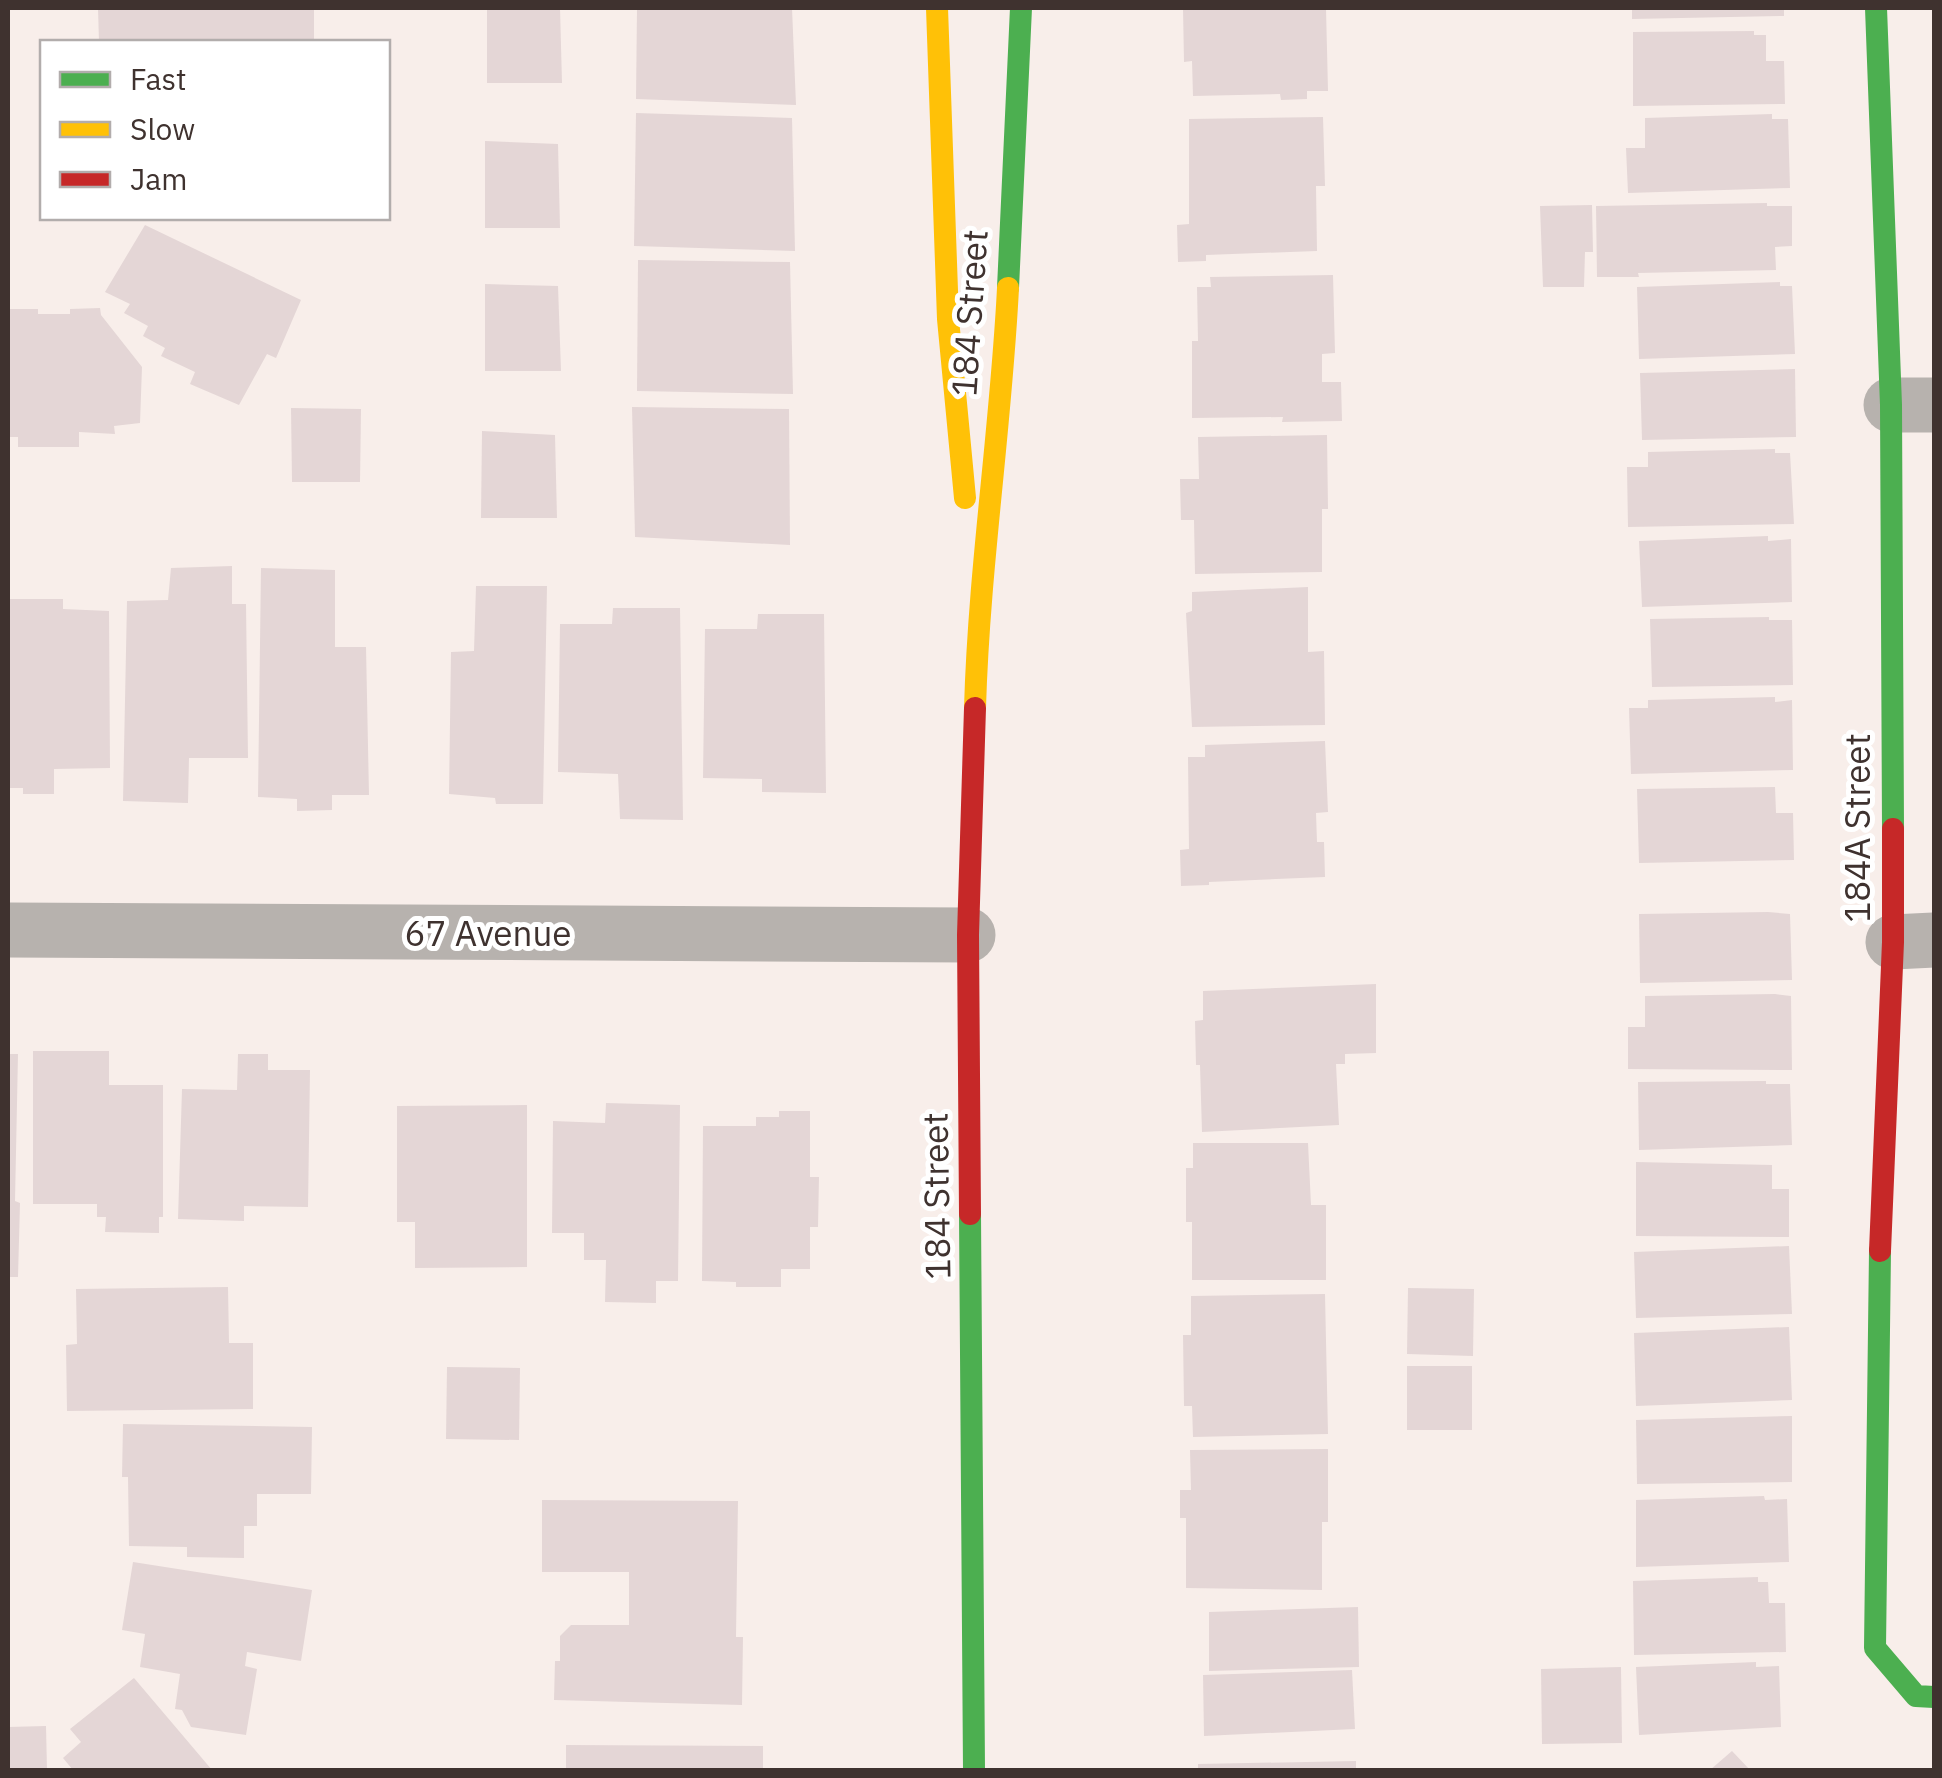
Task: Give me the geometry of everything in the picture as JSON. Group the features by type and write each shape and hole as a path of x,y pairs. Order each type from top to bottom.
{"main road":[{"name":"184 Street","path":"937,8 948,319 976,622"},
{"name":"184 Street","path":"974,1770 968,934 976,622 1006,349 1020,8"},
{"name":"184A Street","path":"1876,8 1912,406 1914,942 1876,1326 1875,1648 1916,1696 1934,1698"}],"street":[{"name":"67 Avenue","path":"8,930 968,934"}],"building":[{"path":"98,8 314,8 314,40 99,40"},
{"path":"487,8 560,8 562,83 487,83"},
{"path":"637,8 792,8 796,105 636,99"},
{"path":"1183,8 1326,8 1328,91 1307,91 1307,99 1281,100 1280,94 1193,96 1192,61 1184,62"},
{"path":"1632,8 1784,8 1784,16 1632,19"},
{"path":"1754,31 1754,35 1766,35 1766,61 1784,61 1785,104 1633,106 1633,32"},
{"path":"636,113 792,118 795,251 634,246"},
{"path":"1772,114 1772,119 1788,119 1790,188 1628,193 1626,148 1645,148 1645,118"},
{"path":"1323,117 1325,186 1316,186 1317,251 1206,255 1206,261 1178,262 1177,225 1189,224 1189,119"},
{"path":"485,141 558,144 560,228 485,228"},
{"path":"1592,205 1593,252 1585,252 1584,287 1543,287 1540,206"},
{"path":"1596,206 1792,206 1792,246 1775,247 1776,270 1597,277"},
{"path":"145,225 301,300 276,358 267,354 239,405 190,384 195,372 161,356 165,348 143,336 148,326 124,313 130,304 105,292"},
{"path":"638,260 790,262 793,394 637,391"},
{"path":"1333,275 1335,353 1322,354 1322,382 1341,382 1342,421 1192,418 1192,341 1198,341 1197,287 1211,287 1210,277"},
{"path":"1780,282 1780,286 1792,286 1795,354 1639,359 1637,287"},
{"path":"485,284 558,286 561,371 485,371"},
{"path":"100,308 101,315 142,367 140,423 114,426 115,434 79,432 79,447 18,447 18,437 8,437 8,309 70,314 70,309"},
{"path":"1795,369 1796,437 1642,440 1640,373"},
{"path":"632,407 789,409 790,545 635,537"},
{"path":"291,408 361,409 360,482 292,482"},
{"path":"482,431 555,435 557,518 481,518"},
{"path":"1327,435 1328,509 1322,509 1322,572 1195,574 1194,520 1181,520 1180,479 1199,479 1198,437"},
{"path":"1775,449 1775,453 1790,453 1794,524 1628,527 1627,467 1648,467 1648,452"},
{"path":"1768,536 1768,541 1791,539 1792,602 1642,607 1639,541"},
{"path":"232,566 232,604 246,604 248,758 189,758 188,803 123,801 127,601 168,600 171,568"},
{"path":"261,568 335,570 335,647 366,647 369,795 332,795 332,810 297,811 297,799 258,797"},
{"path":"476,586 547,586 543,804 496,804 495,798 449,794 451,652 474,651"},
{"path":"1308,587 1308,652 1324,651 1325,725 1192,727 1186,613 1192,611 1192,592"},
{"path":"8,599 63,599 63,609 109,611 110,768 54,769 54,794 23,794 23,788 8,788"},
{"path":"613,608 680,608 683,820 620,819 618,774 558,772 560,624 612,624"},
{"path":"758,614 824,614 826,793 762,792 762,779 703,778 705,629 757,629"},
{"path":"1650,619 1792,620 1793,685 1652,687"},
{"path":"1775,697 1775,702 1792,700 1793,770 1631,774 1629,708 1648,708 1648,700"},
{"path":"1325,741 1328,812 1316,813 1317,842 1324,842 1325,877 1181,886 1180,850 1189,849 1188,757 1205,757 1205,745"},
{"path":"1775,787 1776,813 1793,813 1794,860 1639,863 1637,789"},
{"path":"1639,914 1790,914 1792,980 1640,983"},
{"path":"1376,984 1376,1053 1345,1054 1345,1064 1336,1064 1339,1125 1202,1132 1195,1021 1203,1020 1203,991"},
{"path":"1645,996 1791,996 1792,1070 1628,1069 1628,1027 1645,1027"},
{"path":"33,1051 109,1051 109,1085 163,1085 163,1217 159,1217 159,1233 105,1232 106,1217 97,1217 97,1204 33,1204"},
{"path":"8,1054 18,1054 18,1277 8,1277"},
{"path":"238,1054 268,1054 268,1070 310,1070 308,1207 244,1206 244,1221 178,1219 182,1089 237,1090"},
{"path":"1638,1082 1790,1084 1792,1145 1639,1150"},
{"path":"606,1103 680,1105 678,1281 656,1281 656,1303 605,1302 606,1260 584,1260 584,1233 552,1233 553,1121 605,1123"},
{"path":"527,1105 527,1267 415,1268 415,1222 397,1222 397,1106"},
{"path":"779,1111 810,1111 810,1177 819,1177 818,1227 810,1227 810,1269 781,1269 781,1287 736,1287 736,1282 702,1281 703,1126 756,1126 756,1117 779,1117"},
{"path":"1193,1143 1308,1143 1311,1205 1326,1205 1326,1280 1192,1280 1192,1222 1186,1222 1186,1168 1193,1168"},
{"path":"1636,1162 1772,1165 1772,1189 1789,1189 1789,1237 1636,1236"},
{"path":"1789,1246 1792,1314 1636,1318 1634,1252"},
{"path":"228,1287 229,1343 253,1343 253,1409 67,1411 66,1345 77,1344 76,1289"},
{"path":"1408,1288 1474,1289 1473,1356 1407,1354"},
{"path":"1325,1294 1328,1434 1193,1437 1192,1406 1184,1406 1183,1335 1191,1335 1191,1296"},
{"path":"1789,1327 1792,1400 1636,1406 1634,1333"},
{"path":"1407,1366 1472,1366 1472,1430 1407,1430"},
{"path":"447,1367 520,1368 519,1440 446,1439"},
{"path":"1792,1416 1792,1482 1637,1484 1636,1420"},
{"path":"123,1424 312,1427 311,1494 257,1494 257,1526 244,1526 244,1558 187,1557 187,1547 129,1546 128,1477 122,1477"},
{"path":"1328,1449 1328,1522 1322,1522 1322,1590 1186,1588 1186,1518 1180,1518 1180,1490 1191,1490 1190,1450"},
{"path":"1764,1496 1765,1500 1787,1499 1789,1562 1636,1567 1636,1500"},
{"path":"542,1500 738,1501 736,1637 743,1637 742,1705 554,1700 560,1636 571,1625 629,1625 629,1572 542,1572"},
{"path":"133,1562 312,1590 301,1661 247,1652 245,1666 257,1669 246,1735 191,1727 182,1710 175,1709 180,1674 140,1667 145,1634 122,1630"},
{"path":"1758,1577 1758,1582 1768,1582 1769,1603 1785,1603 1786,1652 1634,1655 1633,1581"},
{"path":"1358,1607 1359,1667 1209,1671 1209,1612"},
{"path":"1756,1662 1756,1667 1779,1666 1781,1727 1639,1735 1636,1667"},
{"path":"1621,1667 1622,1743 1542,1744 1541,1669"},
{"path":"1352,1670 1355,1729 1204,1736 1203,1675"},
{"path":"134,1678 212,1770 73,1770 63,1758 81,1742 70,1729"},
{"path":"46,1726 47,1770 8,1770 8,1727"},
{"path":"566,1745 763,1746 763,1770 566,1770"},
{"path":"1732,1751 1750,1770 1710,1770"},
{"path":"1356,1761 1356,1770 1198,1770 1198,1764"}],"traffic: fast":[{"path":"1008,288 1021,8"},
{"path":"1876,8 1891,405 1893,829"},
{"path":"970,1214 974,1770"},
{"path":"1880,1251 1875,1648 1916,1696 1934,1697"}],"traffic: slow":[{"path":"937,8 948,319 965,498"},
{"path":"975,708 1008,288"}],"traffic: jam":[{"path":"970,1214 968,935 975,708"},
{"path":"1880,1251 1893,942 1893,829"}]}
